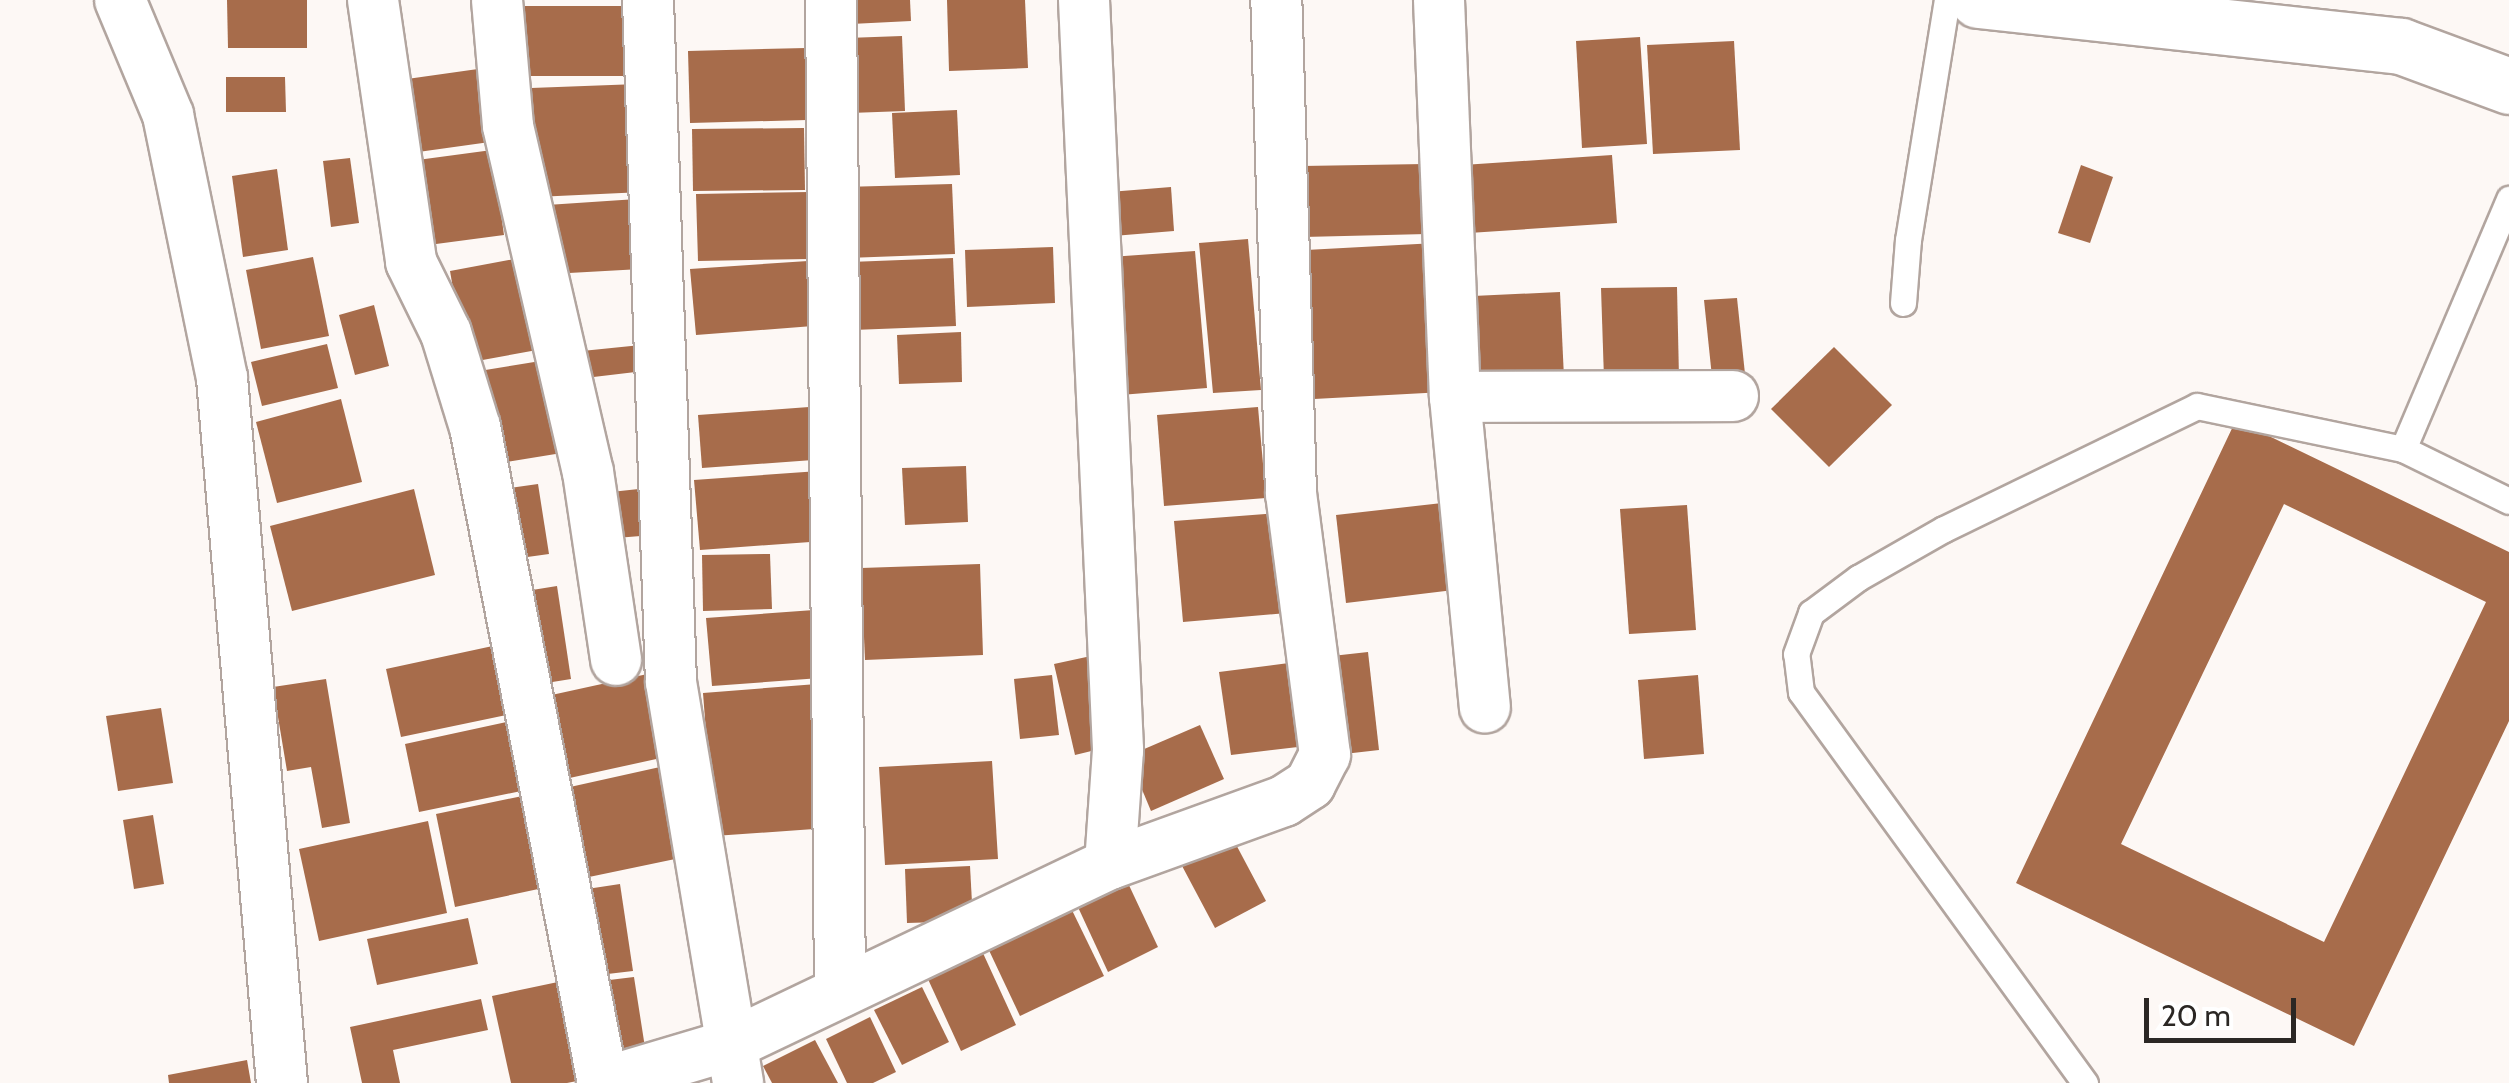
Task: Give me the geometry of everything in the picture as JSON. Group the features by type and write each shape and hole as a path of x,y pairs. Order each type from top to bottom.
{"street":[{"path":"120,0 168,115 222,378 282,1083"},
{"path":"372,0 411,262 446,334 476,427 602,1083 734,1064 840,992 1110,864 1284,801 1310,784 1325,755 1291,494 1276,0"},
{"path":"497,0 508,126 584,454 616,660"},
{"path":"648,0 671,682 734,1064"},
{"path":"831,0 840,992"},
{"path":"1084,0 1118,750 1110,864"},
{"path":"1440,0 1455,397 1485,708"},
{"path":"1978,0 2172,9 2400,46 2509,86"},
{"path":"1455,397 1733,396"}],"lane":[{"path":"1903,303 1908,240 1946,0"},
{"path":"2403,449 2509,199"},
{"path":"2086,1083 1801,692 1796,654 1811,614 1858,578 1944,529 2197,406 2403,449 2509,501"}],"building":[{"path":"227,0 307,0 307,48 228,48"},
{"path":"850,0 910,0 911,21 851,24"},
{"path":"947,0 1025,0 1028,68 949,71"},
{"path":"516,6 634,6 635,76 517,76"},
{"path":"902,36 905,111 850,113 847,38"},
{"path":"1640,37 1647,144 1582,148 1576,41"},
{"path":"1734,41 1740,150 1653,154 1647,45"},
{"path":"806,48 807,120 690,123 688,51"},
{"path":"485,68 497,141 411,153 400,80"},
{"path":"226,77 285,77 286,112 226,112"},
{"path":"638,84 643,192 536,197 531,88"},
{"path":"957,110 960,175 895,178 892,113"},
{"path":"804,128 805,190 693,191 692,129"},
{"path":"492,150 504,235 421,246 410,161"},
{"path":"1612,155 1617,223 1469,233 1463,165"},
{"path":"350,158 359,223 331,227 323,161"},
{"path":"1425,164 1427,234 1303,237 1302,166"},
{"path":"2081,165 2113,177 2090,243 2058,233"},
{"path":"277,169 288,250 243,257 232,176"},
{"path":"952,184 955,254 847,258 843,187"},
{"path":"1171,187 1174,231 1101,237 1097,193"},
{"path":"809,192 809,259 698,261 696,194"},
{"path":"637,199 641,269 551,274 547,205"},
{"path":"1248,239 1261,390 1213,393 1199,243"},
{"path":"1436,243 1444,392 1314,399 1306,250"},
{"path":"1053,247 1055,303 967,307 965,250"},
{"path":"1195,251 1207,388 1108,396 1096,258"},
{"path":"530,256 548,348 466,363 450,271"},
{"path":"313,257 329,336 261,349 246,270"},
{"path":"953,258 956,326 853,330 850,262"},
{"path":"808,261 813,326 696,335 690,269"},
{"path":"1677,287 1679,378 1604,379 1601,288"},
{"path":"1560,292 1564,378 1477,382 1473,296"},
{"path":"1737,298 1745,374 1712,377 1704,300"},
{"path":"374,305 389,366 355,375 339,315"},
{"path":"961,332 962,382 899,384 897,335"},
{"path":"327,344 338,388 262,406 251,362"},
{"path":"641,345 644,371 585,378 582,351"},
{"path":"1834,347 1892,405 1829,467 1771,409"},
{"path":"559,358 574,451 488,465 473,372"},
{"path":"341,399 362,482 277,503 256,422"},
{"path":"809,407 813,460 702,468 698,415"},
{"path":"1258,407 1266,498 1164,506 1157,415"},
{"path":"2236,420 2509,552 2509,721 2354,1046 2016,883","holes":["2284,504 2486,602 2324,942 2121,844"]},
{"path":"966,466 968,522 905,525 902,468"},
{"path":"819,471 824,541 700,550 694,480"},
{"path":"538,484 549,554 513,559 503,489"},
{"path":"648,488 653,535 616,538 611,492"},
{"path":"414,489 435,575 292,611 270,526"},
{"path":"1451,502 1462,589 1346,603 1336,515"},
{"path":"1687,505 1696,630 1629,634 1620,509"},
{"path":"1279,513 1287,613 1183,622 1174,521"},
{"path":"770,554 772,609 703,611 702,555"},
{"path":"980,564 983,655 865,660 861,568"},
{"path":"557,586 571,679 540,684 526,591"},
{"path":"828,609 834,677 712,686 706,618"},
{"path":"502,644 516,713 401,737 386,669"},
{"path":"1368,652 1379,750 1344,754 1332,656"},
{"path":"1091,656 1112,746 1075,755 1054,664"},
{"path":"1304,661 1315,745 1231,755 1219,672"},
{"path":"652,673 670,756 565,779 547,696"},
{"path":"1052,675 1059,735 1020,739 1014,679"},
{"path":"1698,675 1704,754 1644,759 1638,680"},
{"path":"326,679 350,823 322,828 311,767 287,771 273,687"},
{"path":"817,684 828,828 714,836 703,693"},
{"path":"161,708 173,783 118,791 106,716"},
{"path":"521,719 536,788 419,812 405,744"},
{"path":"1200,725 1224,779 1151,811 1128,756"},
{"path":"992,761 998,859 885,865 879,767"},
{"path":"660,767 680,858 589,877 570,787"},
{"path":"537,793 557,885 455,907 436,814"},
{"path":"153,815 164,884 134,889 123,820"},
{"path":"428,821 447,913 319,941 299,849"},
{"path":"1232,837 1266,901 1215,928 1181,864"},
{"path":"970,866 973,921 907,923 905,869"},
{"path":"1127,881 1158,947 1108,972 1077,905"},
{"path":"620,884 633,971 599,975 587,889"},
{"path":"1069,904 1104,976 1020,1016 986,944"},
{"path":"468,918 478,964 377,985 367,939"},
{"path":"982,951 1016,1025 961,1051 927,977"},
{"path":"634,977 646,1054 613,1059 601,981"},
{"path":"577,978 597,1077 567,1083 511,1083 492,996"},
{"path":"922,987 949,1042 902,1065 874,1010"},
{"path":"481,999 488,1030 393,1050 400,1083 362,1083 350,1027"},
{"path":"870,1017 896,1072 873,1083 847,1083 826,1039"},
{"path":"815,1040 838,1083 772,1083 763,1066"},
{"path":"247,1060 251,1083 169,1083 168,1075"}]}
